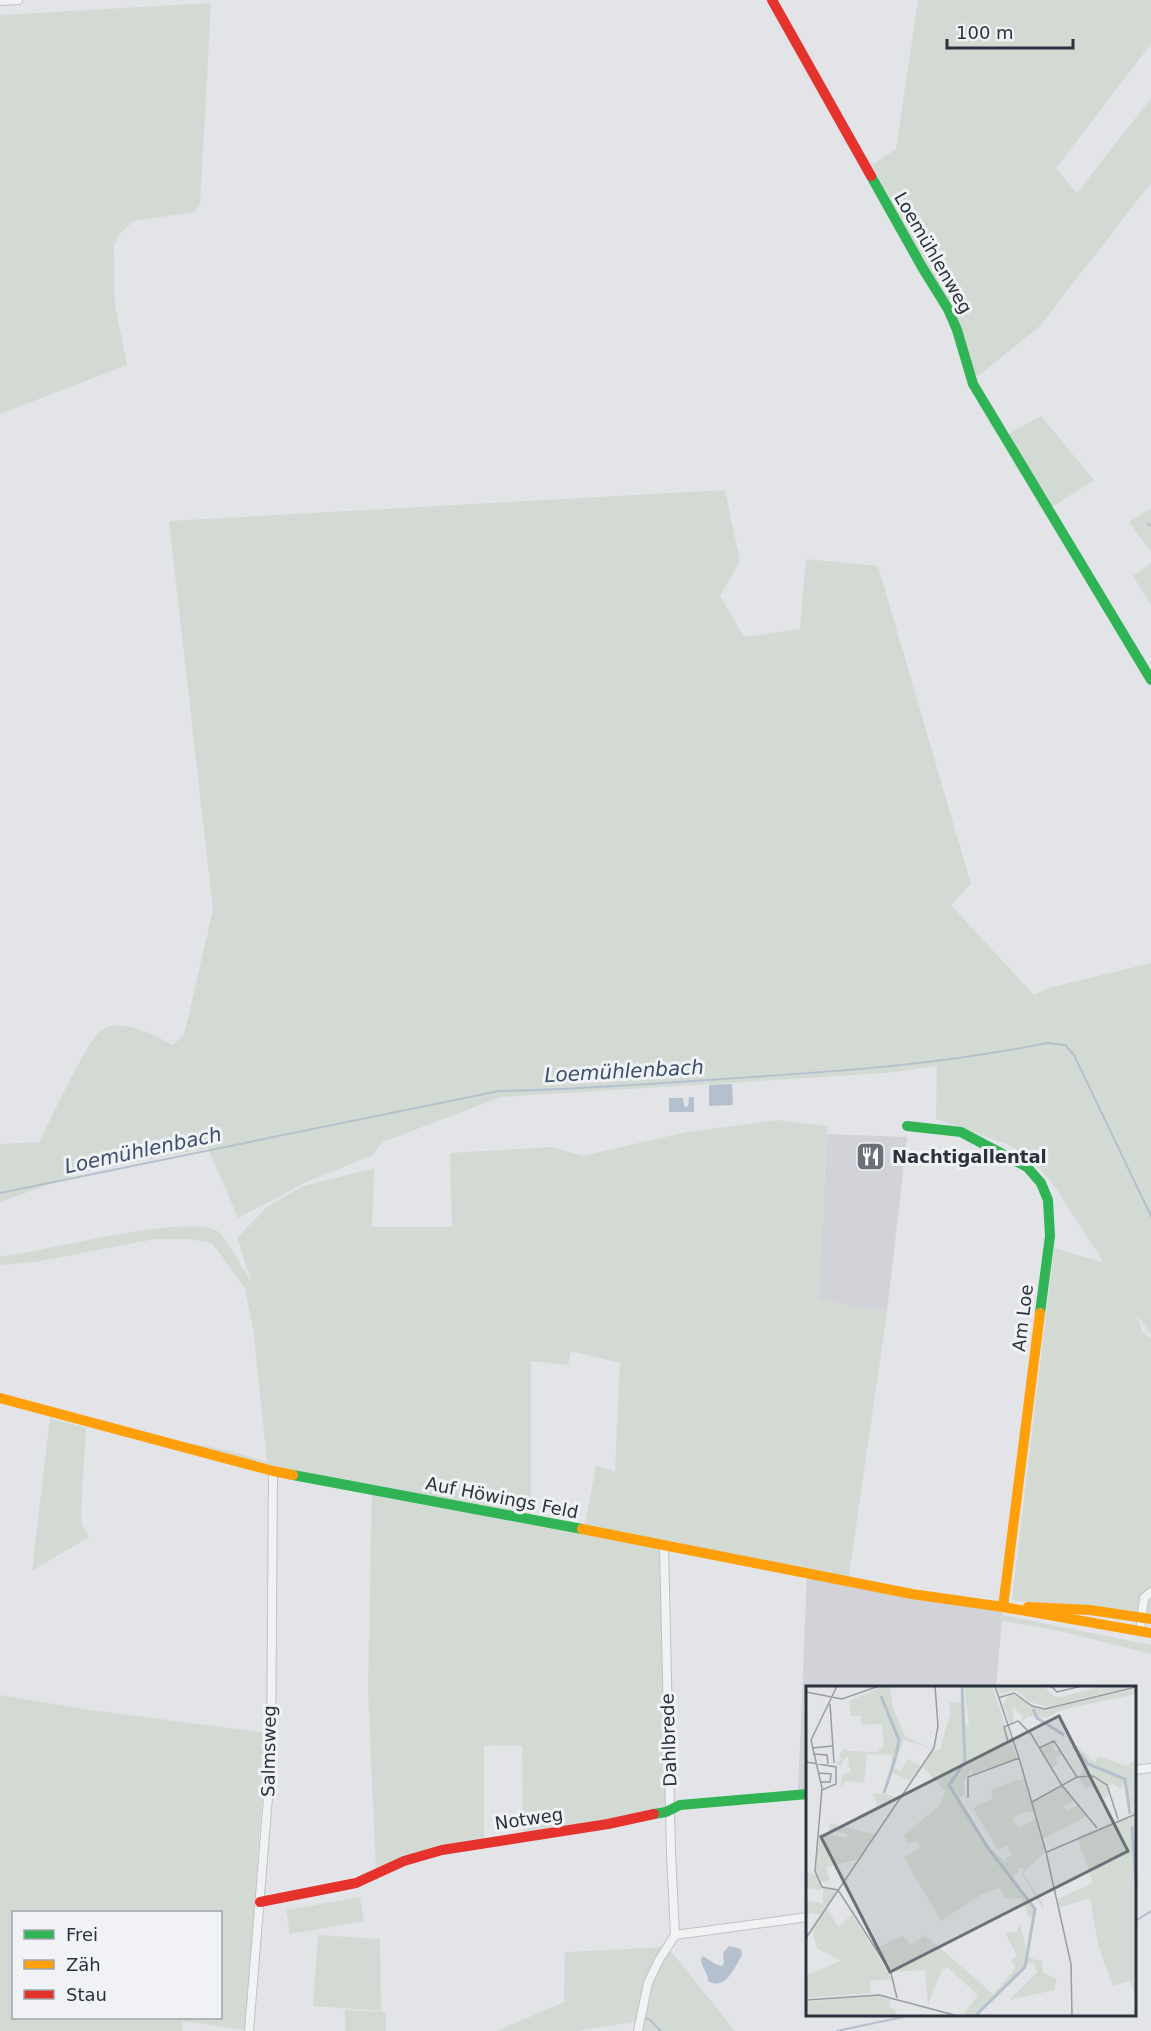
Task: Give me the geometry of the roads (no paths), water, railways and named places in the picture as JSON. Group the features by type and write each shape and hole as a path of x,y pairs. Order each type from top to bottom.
{"street":[{"path":"0,2 18,0"},
{"name":"Loemühlenweg","path":"772,0 916,257 948,309 974,384 1151,680"},
{"name":"Am Loe","path":"907,1126 960,1132 1027,1167 1041,1183 1048,1200 1050,1236 1003,1607"},
{"name":"Auf Höwings Feld","path":"0,1398 273,1471 912,1594 1146,1632"},
{"name":"Salmsweg","path":"249,2031 271,1760 273,1471"},
{"name":"Dahlbrede","path":"664,1546 675,1935"},
{"path":"1146,1632 1144,1598 1151,1592"},
{"name":"Auf Höwings Feld","path":"1003,1607 1045,1606 1146,1619"},
{"path":"1136,1770 1151,1768"},
{"name":"Notweg","path":"260,1902 356,1882 404,1861 481,1842 608,1824 666,1812 680,1805 806,1794"},
{"path":"638,2031 648,1983 675,1935 806,1917"}],"water":[{"path":"732,1084 733,1105 709,1106 709,1085"},
{"path":"689,1097 694,1097 694,1112 669,1112 669,1098 683,1098 684,1106 688,1107"},
{"path":"729,1946 741,1949 742,1955 729,1977 720,1983 708,1981 701,1959 703,1956 722,1966 723,1953"}],"waterway":[{"name":"Loemühlenbach","path":"0,1193 499,1091 845,1070 966,1057 1047,1043 1065,1045 1074,1055 1151,1216"},
{"path":"1136,1921 1151,1911"},
{"path":"837,2031 903,2017"},
{"path":"646,2019 649,2019 661,2031"}],"place":[{"name":"Nachtigallental","path":"871,1157"}]}
